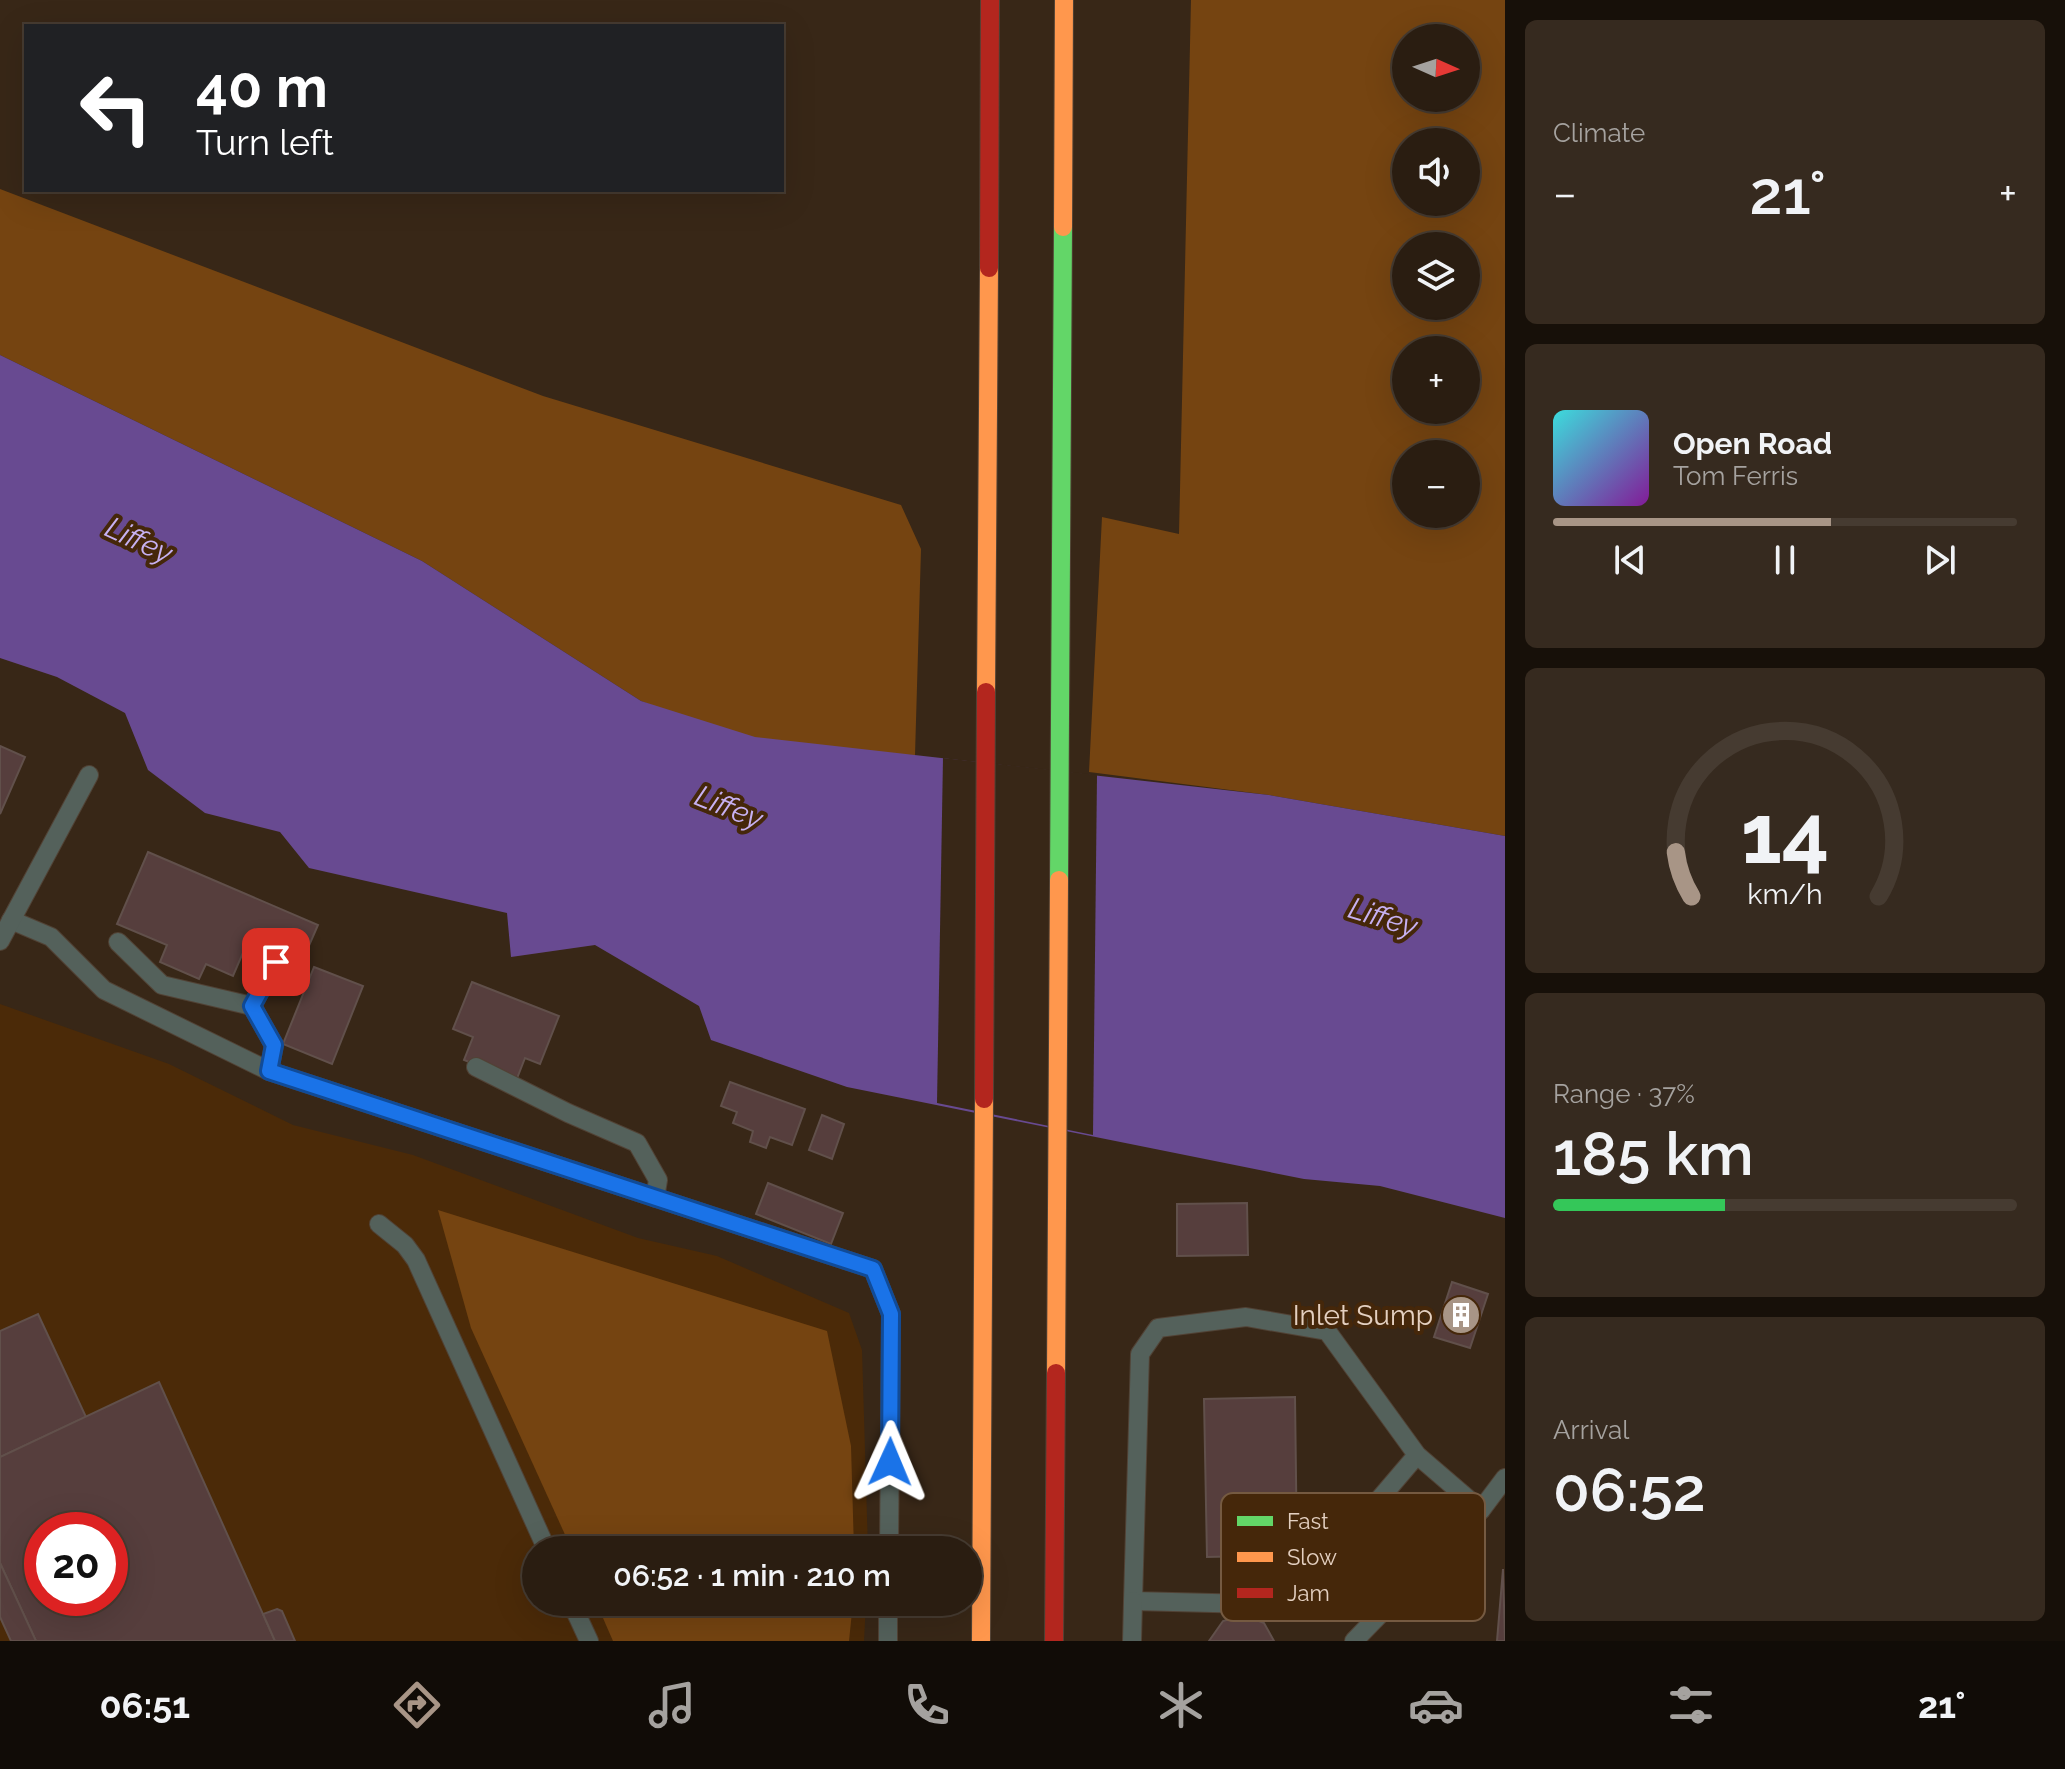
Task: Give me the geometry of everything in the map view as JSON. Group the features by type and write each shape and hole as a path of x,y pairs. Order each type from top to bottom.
{"highway":[{"path":"981,1641 990,0"},
{"path":"1054,1641 1059,1217 1064,0"}],"lane":[{"path":"0,941 89,775"},
{"path":"11,920 51,937 104,990 269,1071 873,1269 891,1314 889,1536"},
{"path":"118,942 162,985 252,1006 274,1045 269,1071"},
{"path":"252,1006 276,962"},
{"path":"476,1067 637,1143 658,1180 655,1198"},
{"path":"379,1224 405,1245 416,1260 541,1536"},
{"path":"1132,1641 1140,1354 1158,1328 1246,1317 1327,1331 1417,1455 1461,1493"},
{"path":"1385,1493 1417,1455"},
{"path":"1485,1505 1505,1478"},
{"path":"1133,1601 1221,1603"},
{"path":"577,1616 589,1641"},
{"path":"888,1616 888,1641"},
{"path":"1354,1641 1373,1621"}],"shaded area":[{"path":"1191,0 1505,0 1505,836 1269,795 1089,772 1102,517 1179,534"},
{"path":"0,189 543,396 901,505 921,549 915,755 775,753 641,701 422,561 0,355"},
{"path":"0,1004 169,1064 293,1125 413,1155 638,1238 717,1256 849,1313 862,1350 868,1536 522,1536 522,1616 865,1616 864,1641 0,1641"},
{"path":"438,1210 827,1331 851,1446 854,1536 566,1536 471,1328"},
{"path":"602,1616 852,1616 849,1641 613,1641"}],"water":[{"name":"Liffey","path":"0,355 422,561 641,701 755,737 1269,795 1505,836 1505,1218 1380,1186 1304,1179 847,1087 711,1040 699,1006 595,945 511,957 507,913 309,868 280,832 205,813 148,770 125,713 57,677 0,658"}],"pier":[{"path":"943,758 1097,775 1093,1135 937,1103"}],"building":[{"path":"0,746 25,757 0,814"},
{"path":"148,852 318,925 301,964 248,941 233,976 206,964 199,979 160,962 167,945 117,924"},
{"path":"314,967 363,986 332,1064 283,1044"},
{"path":"472,982 559,1016 540,1064 525,1058 516,1081 464,1060 473,1037 453,1029"},
{"path":"730,1082 805,1109 792,1145 770,1137 766,1148 750,1142 753,1131 733,1123 737,1112 721,1106"},
{"path":"822,1115 844,1124 832,1159 809,1150"},
{"path":"768,1183 843,1213 831,1244 756,1214"},
{"path":"1247,1203 1248,1255 1177,1256 1177,1204"},
{"name":"Inlet Sump","path":"1452,1282 1488,1294 1470,1348 1434,1337"},
{"path":"38,1314 86,1417 0,1457 0,1331"},
{"path":"159,1382 275,1641 36,1641 24,1616 128,1616 128,1512 24,1512 24,1615 0,1563 0,1457"},
{"path":"1295,1397 1296,1493 1221,1493 1221,1557 1207,1557 1204,1399"},
{"path":"0,1563 36,1641 11,1641 0,1617"},
{"path":"1503,1569 1505,1641 1497,1641"},
{"path":"277,1609 282,1611 295,1641 275,1641 263,1614"},
{"path":"1223,1621 1259,1621 1264,1623 1274,1641 1209,1641"}],"traffic: fast":[{"path":"1059,880 1063,227"}],"traffic: slow":[{"path":"1063,227 1064,0"},
{"path":"986,692 989,268"},
{"path":"1056,1373 1059,880"},
{"path":"981,1641 984,1099"}],"traffic: jam":[{"path":"989,268 990,0"},
{"path":"984,1099 986,692"},
{"path":"1054,1641 1056,1373"}],"place":[{"name":"Inlet Sump","path":"1461,1315"}],"route":[{"path":"276,962 252,1006 274,1045 269,1071 873,1269 891,1314 890,1462"}]}
